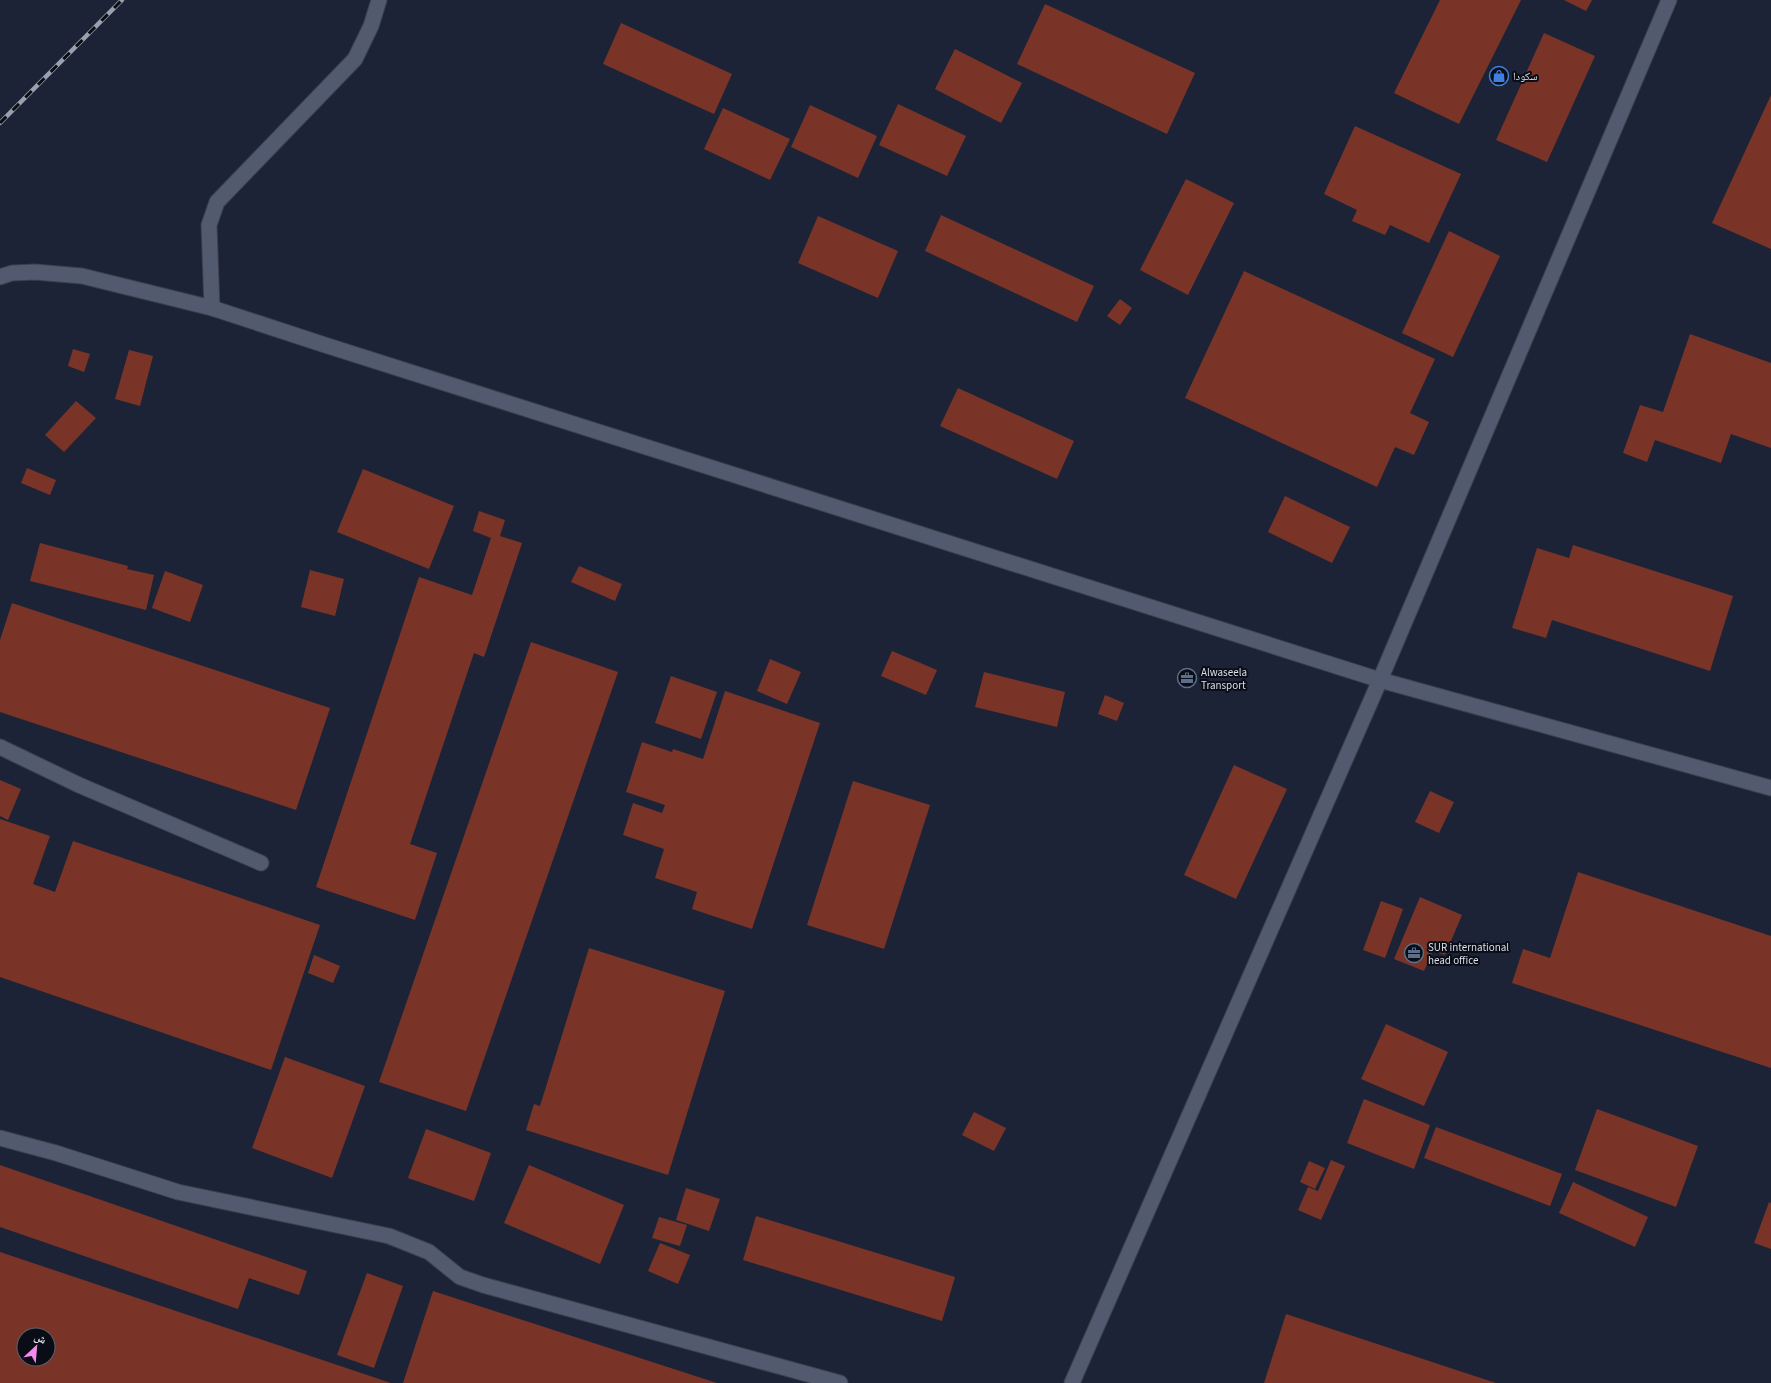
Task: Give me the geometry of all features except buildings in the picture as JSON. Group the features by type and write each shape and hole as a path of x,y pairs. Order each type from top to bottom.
{"lane":[{"path":"212,308 209,224 217,202 355,59 371,26 379,0"},
{"path":"1072,1383 1380,680 1669,0"},
{"path":"0,277 12,273 35,272 82,276 212,308 332,348 1380,680 1771,788"},
{"path":"0,747 79,785 262,862"},
{"path":"0,1138 56,1153 178,1192 389,1236 429,1252 460,1277 483,1285 840,1383"}],"railway":[{"path":"0,123 122,0"}],"place":[{"name":"سكودا","path":"1499,76"},
{"name":"Alwaseela Transport","path":"1187,678"},
{"name":"SUR international head office","path":"1414,953"}]}
